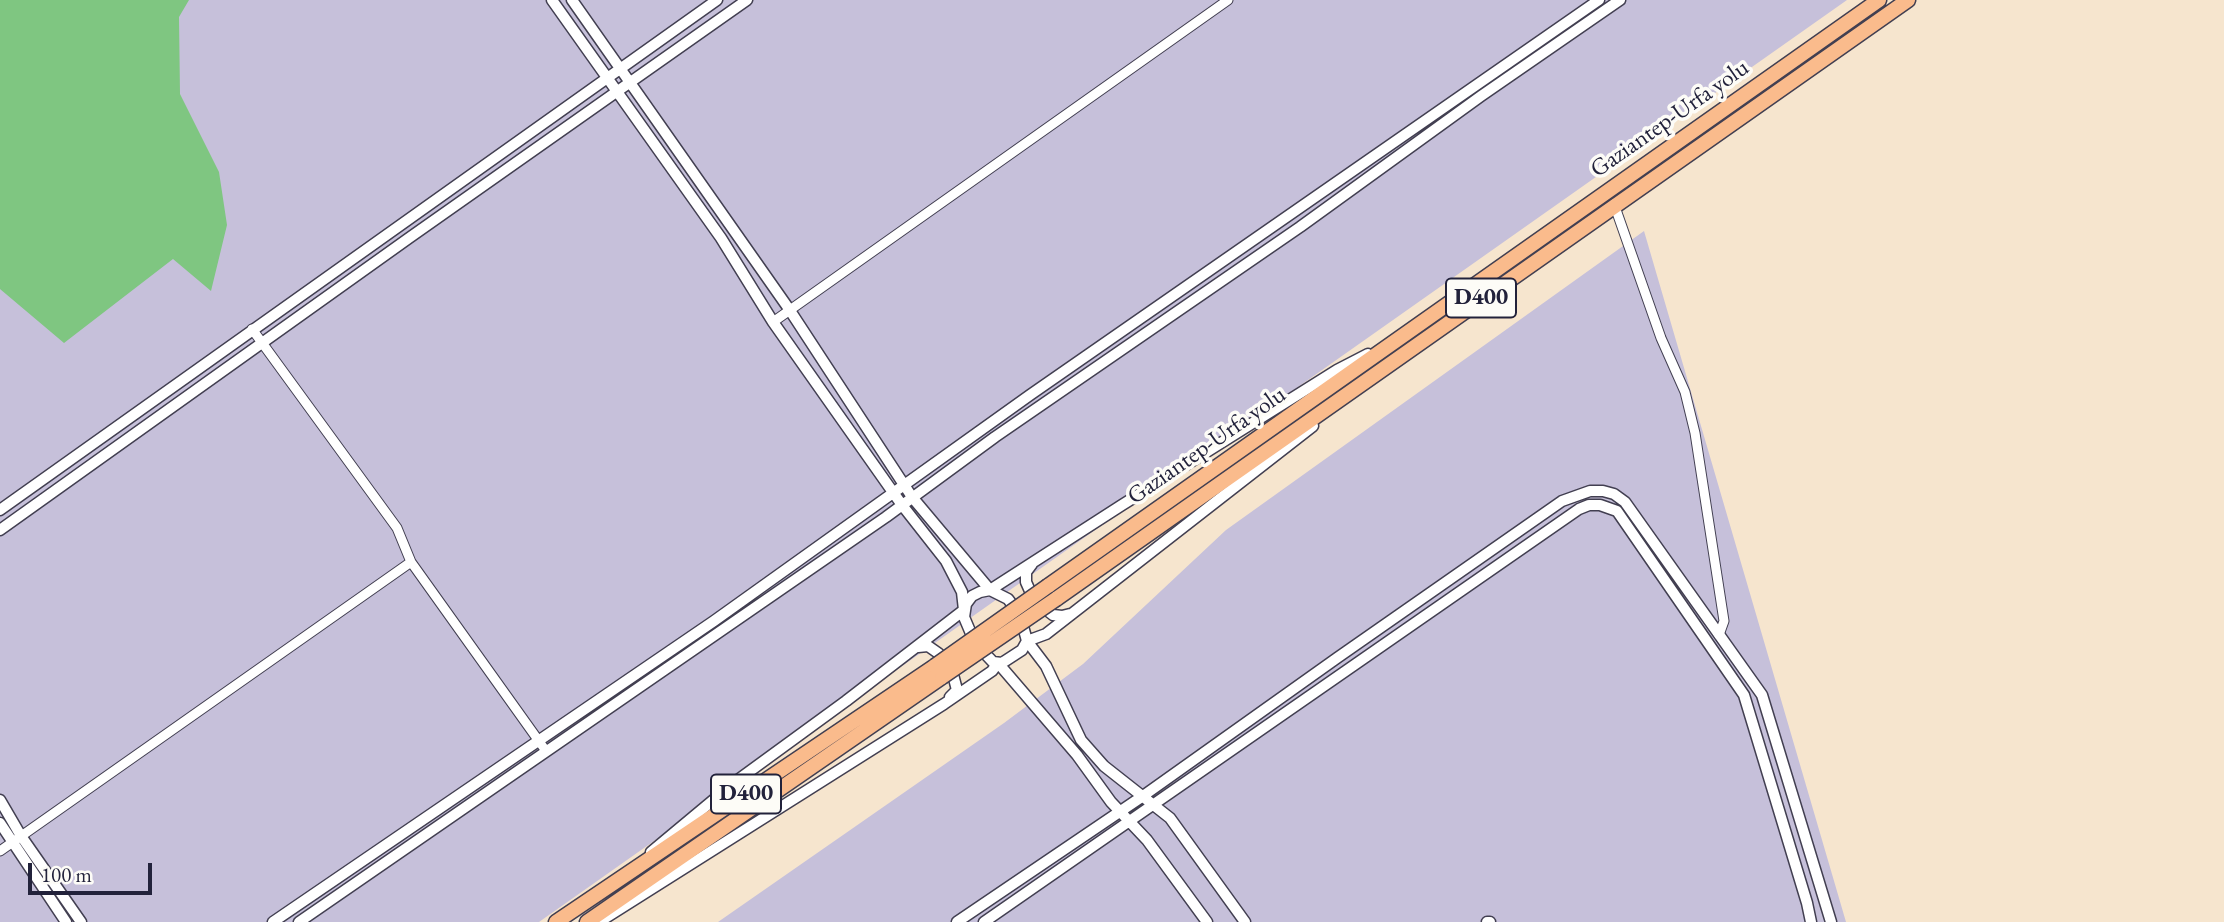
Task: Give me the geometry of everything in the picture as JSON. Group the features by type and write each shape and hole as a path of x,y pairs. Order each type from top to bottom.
{"highway":[{"name":"Gaziantep-Urfa yolu","path":"587,922 939,672 1048,586 1879,0"},
{"name":"Gaziantep-Urfa yolu","path":"556,922 939,672 1056,599 1614,204 1908,0"}],"street":[{"path":"552,0 721,238 773,323 902,505 946,561 962,592 966,625 975,643 993,662 998,663 1077,755 1119,811 1147,840 1207,922"},
{"path":"572,0 789,309 912,497 990,590 1008,600 1020,615 1027,641 1046,666 1081,740 1104,765 1170,818 1245,922"},
{"path":"0,510 717,0"},
{"path":"0,530 747,0"},
{"path":"773,323 789,309 1228,0"},
{"path":"273,922 714,621 904,484 1599,0"},
{"path":"299,922 902,505 1620,0"},
{"path":"1614,204 1661,338 1685,392 1695,433 1724,621 1719,635"},
{"path":"253,329 397,528 411,562 546,751"},
{"path":"619,880 690,817 917,648 964,610 972,596 990,590 1337,370 1403,335"},
{"path":"599,922 944,704 992,671 998,663 1011,659 1023,650 1027,641 1045,634 1074,613 1283,450 1344,395"},
{"path":"957,922 1143,796 1562,501 1581,493 1603,491 1614,494 1625,502 1762,695 1831,922"},
{"path":"984,922 1578,509 1600,505 1618,511 1744,695 1804,890 1811,922"},
{"path":"0,851 411,562"},
{"path":"1033,562 1026,572 1026,582 1034,600 1053,615 1074,613"},
{"path":"917,648 928,646 951,667 957,690 944,704"},
{"path":"0,800 17,839 66,922"},
{"path":"0,823 17,839 81,922"}],"shaded area":[{"path":"0,0 1847,0 539,922 0,922"},
{"path":"1644,231 1846,922 718,922 1004,723 1083,664 1226,530"}],"green space":[{"path":"0,0 189,0 179,17 180,94 219,172 227,225 211,291 173,259 64,343 0,289"}]}
